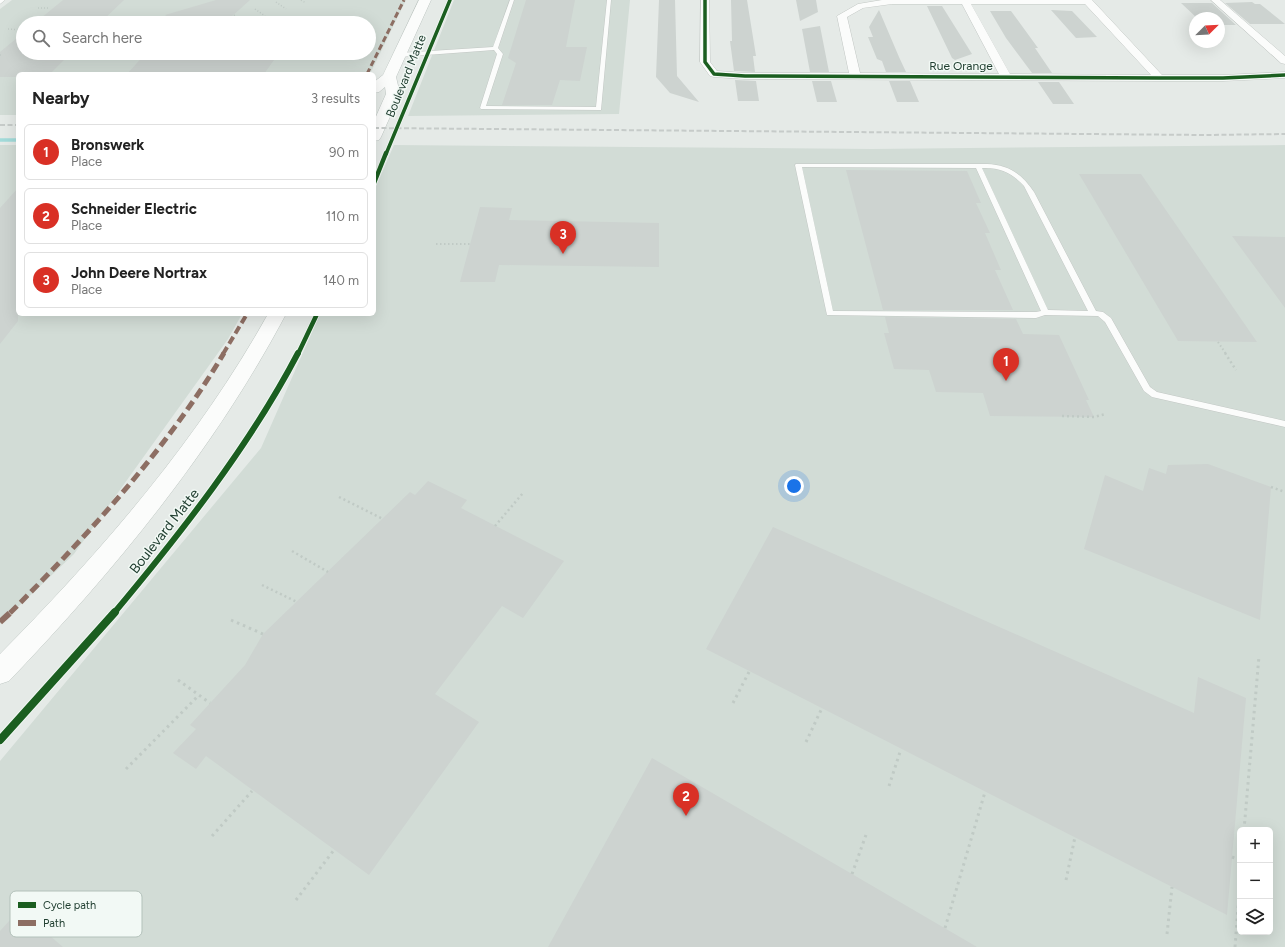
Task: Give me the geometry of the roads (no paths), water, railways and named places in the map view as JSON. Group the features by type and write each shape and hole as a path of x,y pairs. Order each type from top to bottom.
{"main road":[{"name":"Boulevard Matte","path":"376,87 389,77 425,0"},
{"name":"Boulevard Matte","path":"376,132 393,94 389,77"},
{"name":"Boulevard Matte","path":"0,672 59,609 151,502 224,402 252,359 276,316"}],"street":[{"name":"Rue Orange","path":"705,0 705,62 714,74 745,76 1159,78 1223,78 1285,75"},
{"path":"855,76 842,16 861,6 891,1 966,2 1087,0 1159,78"},
{"path":"1215,0 1285,61"},
{"path":"966,2 1006,77"}],"lane":[{"path":"496,48 512,0"},
{"path":"496,48 500,54 483,108 599,109 610,0"},
{"path":"399,55 496,48"},
{"path":"1093,313 1031,192 1022,178 1003,168 978,166 798,164 830,313 1036,315 1045,312 1100,314 1108,320 1147,389 1151,393 1285,424"},
{"path":"978,166 1045,312"}],"waterway":[{"path":"0,140 16,140"}],"railway":[{"path":"0,125 16,125"},
{"path":"376,128 1205,135 1285,134"}],"place":[{"name":"John Deere Nortrax","path":"563,254"},
{"name":"Bronswerk","path":"1006,381"},
{"name":"Schneider Electric","path":"686,816"}]}
